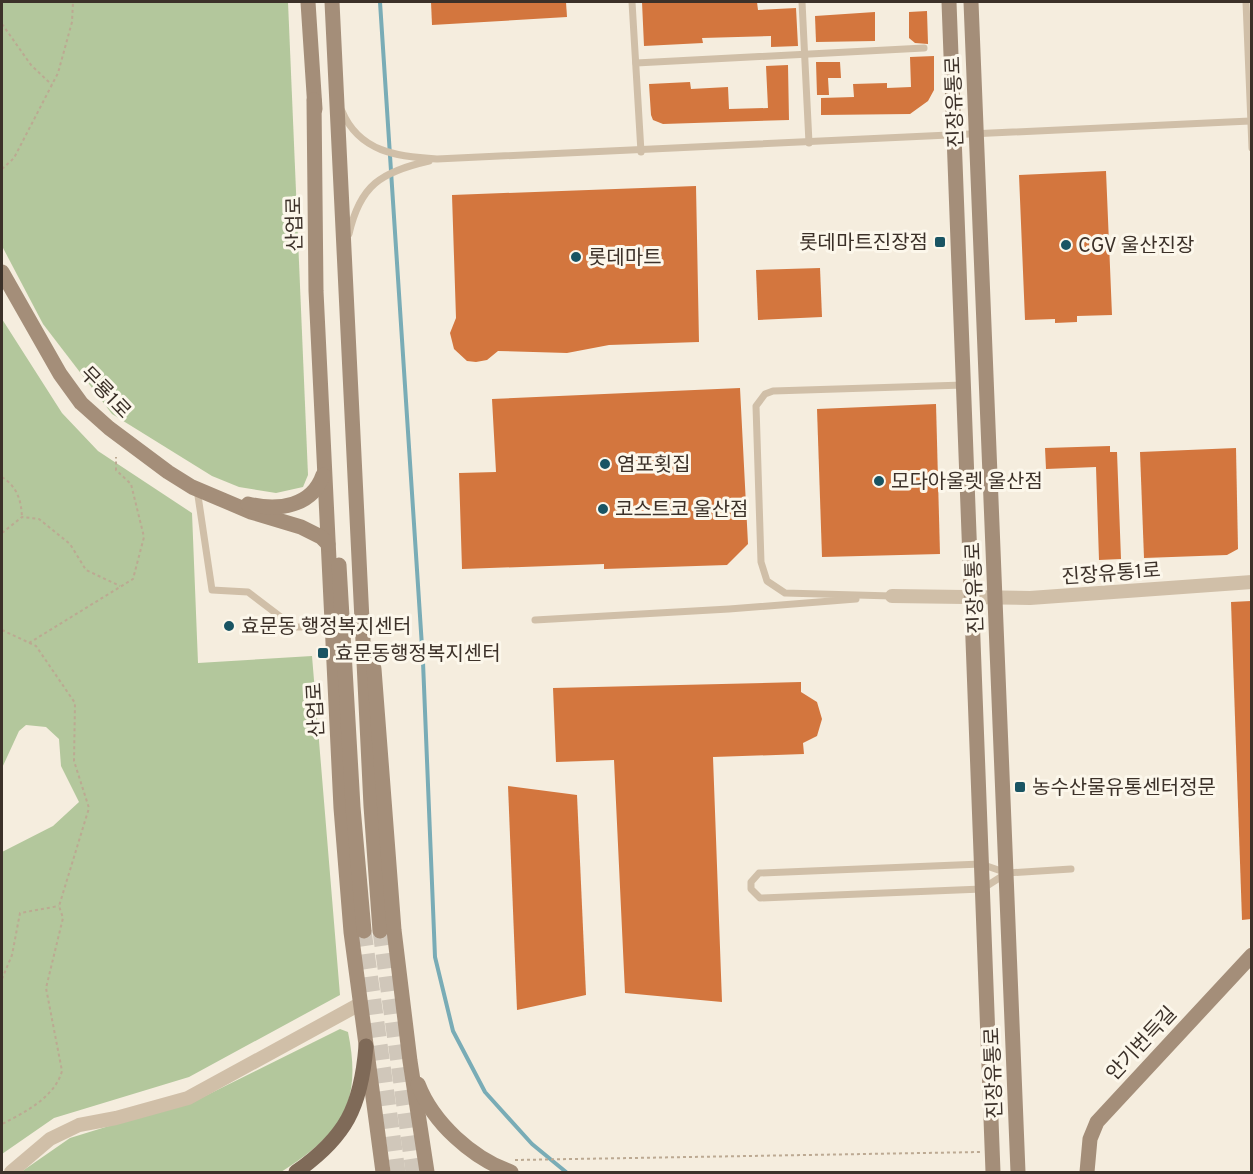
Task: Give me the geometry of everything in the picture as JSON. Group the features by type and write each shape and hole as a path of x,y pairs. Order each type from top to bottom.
{"main road":[{"name":"산업로","path":"308,2 353,796 364,932"},
{"path":"332,2 356,471 370,806 380,931"},
{"name":"진장유통로","path":"949,2 993,1173"},
{"name":"진장유통로","path":"971,2 1018,1173"},
{"name":"산업로","path":"314,100 316,291 341,808 360,1004 384,1173"},
{"name":"무룡1로","path":"2,273 60,374 81,403 140,452 197,489 222,498"},
{"path":"356,471 394,930 427,1173"},
{"path":"222,498 253,505 291,505 314,493 324,472"},
{"path":"222,498 252,512 312,531 328,544"},
{"name":"안기번득길","path":"1087,1173 1087,1156 1097,1122 1251,955"},
{"path":"296,1173 327,1148 349,1121 361,1090 366,1046"},
{"path":"410,1061 422,1093 442,1123 472,1151 511,1173"}],"street":[{"name":"진장유통1로","path":"891,596 1030,598 1251,582"},
{"path":"11,1173 50,1139 69,1130 188,1098 360,1004"}],"lane":[{"path":"632,2 641,152"},
{"path":"802,2 809,143"},
{"path":"1246,2 1251,148"},
{"path":"636,63 924,48"},
{"path":"337,100 350,125 370,145 392,155 437,159 641,152 1250,121"},
{"path":"345,252 358,204 375,182 406,166 437,159"},
{"path":"891,596 785,593 767,581 761,562 756,406 759,399 773,391 964,385"},
{"path":"197,489 212,590 248,592 294,627 332,627"},
{"path":"535,620 729,609 891,596"},
{"path":"1006,873 982,889 760,897 751,889 751,882 759,873 981,864 1006,873 1071,869"}],"path":[{"path":"2,169 14,158 58,73 72,22 73,2"},
{"path":"2,24 31,65 52,85"},
{"path":"29,643 133,579 144,537 130,484 116,470 116,457"},
{"path":"2,477 11,483 21,501 22,517"},
{"path":"2,533 22,517 39,519 70,544 86,570 120,586"},
{"path":"2,630 36,646 75,703 74,761 89,808 59,906 63,918 46,988 62,1071 60,1078 46,1096 24,1114 2,1124"},
{"path":"2,979 12,955 20,913 59,906"},
{"path":"540,1159 992,1152"}],"green space":[{"path":"2,2 288,2 308,475 303,487 276,493 239,487 212,476 112,414 43,324 2,246"},
{"path":"2,319 62,413 98,451 192,513 198,663 312,656 340,995 189,1077 54,1118 2,1154 2,852 53,826 79,802 61,766 59,739 46,727 26,725 19,731 2,768"},
{"path":"340,1029 348,1032 352,1057 349,1098 342,1115 332,1130 318,1144 281,1172 21,1172 70,1138 203,1097"}],"building":[{"path":"431,2 566,2 567,17 432,25"},
{"path":"642,2 757,2 758,10 796,8 798,46 771,47 771,36 702,38 703,43 644,46"},
{"path":"927,11 928,44 915,43 909,38 909,12"},
{"path":"875,12 875,41 816,42 815,16"},
{"path":"934,56 934,90 928,101 910,114 821,115 821,98 854,97 853,84 887,83 887,88 911,87 910,57"},
{"path":"816,62 840,62 841,78 828,78 829,95 817,95"},
{"path":"788,65 789,120 663,124 653,120 651,115 649,84 690,82 691,89 728,87 729,109 768,108 766,66"},
{"name":"CGV 울산진장","path":"1106,171 1112,315 1077,316 1077,322 1055,323 1055,319 1025,320 1019,175"},
{"name":"롯데마트","path":"696,186 699,342 609,345 567,353 498,351 487,360 476,362 467,361 454,349 450,333 456,318 452,195"},
{"path":"820,268 822,317 758,320 756,270"},
{"name":"코스트코 울산점","path":"740,388 748,544 727,565 604,569 604,564 462,569 459,473 496,472 492,399"},
{"name":"모다아울렛 울산점","path":"936,404 940,554 822,557 817,409"},
{"path":"1110,446 1110,452 1117,452 1121,559 1099,560 1096,467 1046,469 1045,448"},
{"path":"1236,448 1238,549 1227,555 1144,558 1140,452"},
{"path":"1251,601 1251,919 1242,920 1231,602"},
{"path":"801,682 801,692 817,702 822,719 817,736 803,743 804,754 713,757 722,1002 625,993 614,760 556,762 553,688"},
{"path":"508,786 577,795 586,995 517,1010"}],"waterway":[{"path":"380,2 423,662 435,957 453,1031 485,1092 532,1144 566,1172"}],"tunnel":[{"path":"364,931 398,1172"},
{"path":"380,931 413,1172"}],"place":[{"name":"롯데마트진장점","path":"940,242"},
{"name":"CGV 울산진장","path":"1066,245"},
{"name":"롯데마트","path":"576,257"},
{"name":"염포횟집","path":"605,464"},
{"name":"모다아울렛 울산점","path":"879,481"},
{"name":"코스트코 울산점","path":"603,509"},
{"name":"효문동 행정복지센터","path":"229,626"},
{"name":"효문동행정복지센터","path":"323,653"},
{"name":"농수산물유통센터정문","path":"1020,787"}]}
